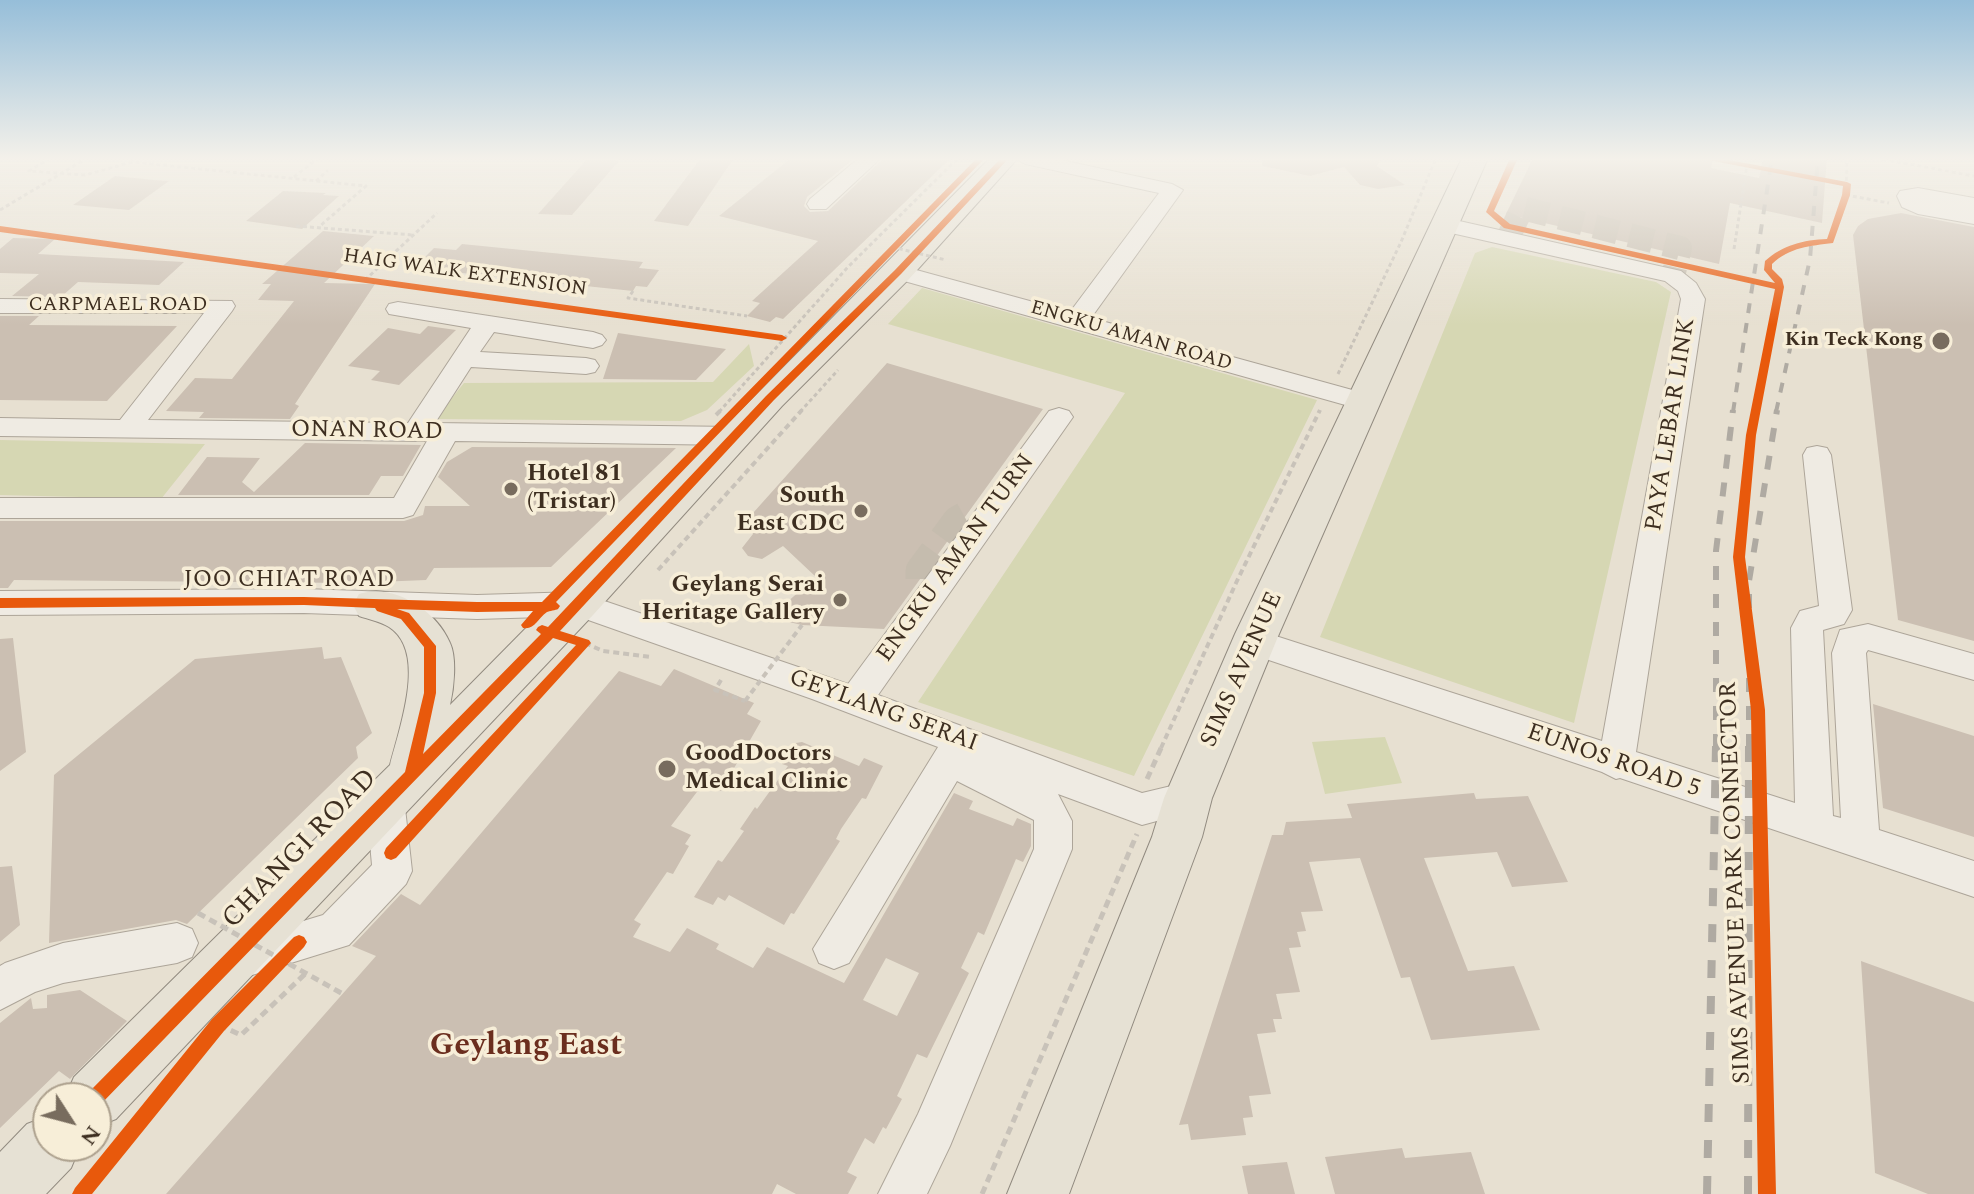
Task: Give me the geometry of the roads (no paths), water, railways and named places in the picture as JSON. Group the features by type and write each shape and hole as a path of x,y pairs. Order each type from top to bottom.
{"main road":[{"name":"CHANGI ROAD","path":"109,1082 219,961 398,786 568,630 721,429 890,260 942,214"},
{"name":"SIMS AVENUE","path":"1038,1194 1177,837 1165,804 1254,642 1451,214"},
{"path":"374,605 405,616 430,646 430,693 398,786"},
{"path":"3,1194 34,1162"}],"street":[{"path":"1076,321 1155,214"},
{"name":"PAYA LEBAR LINK","path":"1446,225 1673,276 1688,288 1693,299 1616,764"},
{"name":"ENGKU AMAN ROAD","path":"890,260 1076,321 1365,402"},
{"name":"CARPMAEL ROAD","path":"0,306 223,306 127,429"},
{"path":"398,309 593,340"},
{"path":"416,432 486,324"},
{"path":"463,359 586,366"},
{"name":"ENGKU AMAN TURN","path":"855,701 1059,417"},
{"name":"ONAN ROAD","path":"0,427 446,433 721,429"},
{"path":"0,508 403,508 446,433"},
{"path":"1815,828 1807,628 1812,620 1833,615 1836,610 1817,455"},
{"path":"967,516 1003,497"},
{"path":"919,613 921,579"},
{"name":"JOO CHIAT ROAD","path":"0,603 304,601 477,607 568,630"},
{"name":"GEYLANG SERAI","path":"568,630 855,701 956,751 1165,804"},
{"path":"1861,842 1849,653 1852,639 1868,637 1974,667"},
{"name":"EUNOS ROAD 5","path":"1254,642 1616,764 1974,879"},
{"path":"834,949 956,751 1045,805 1055,818 1053,849 958,1074 902,1194"},
{"path":"0,989 24,973 63,962 302,957 335,931 392,871 398,786"}],"tunnel":[{"path":"1508,238 1519,214"},
{"path":"1545,214 1680,248 1673,276"},
{"path":"921,579 921,571 958,521 967,516"}],"railway":[{"path":"1733,412 1763,214"},
{"path":"1776,412 1810,259 1814,214"},
{"path":"1716,746 1716,551 1733,410"},
{"path":"1749,746 1749,581 1777,410"},
{"path":"1707,1194 1716,746"},
{"path":"1748,1194 1749,746"}],"place":[{"name":"Kin Teck Kong","path":"1941,341"},
{"name":"Hotel 81 (Tristar)","path":"511,489"},
{"name":"South East CDC","path":"861,511"},
{"name":"Geylang Serai Heritage Gallery","path":"840,600"},
{"name":"GoodDoctors Medical Clinic","path":"667,769"}],"district":[{"name":"Geylang East","path":"526,1048"}]}
